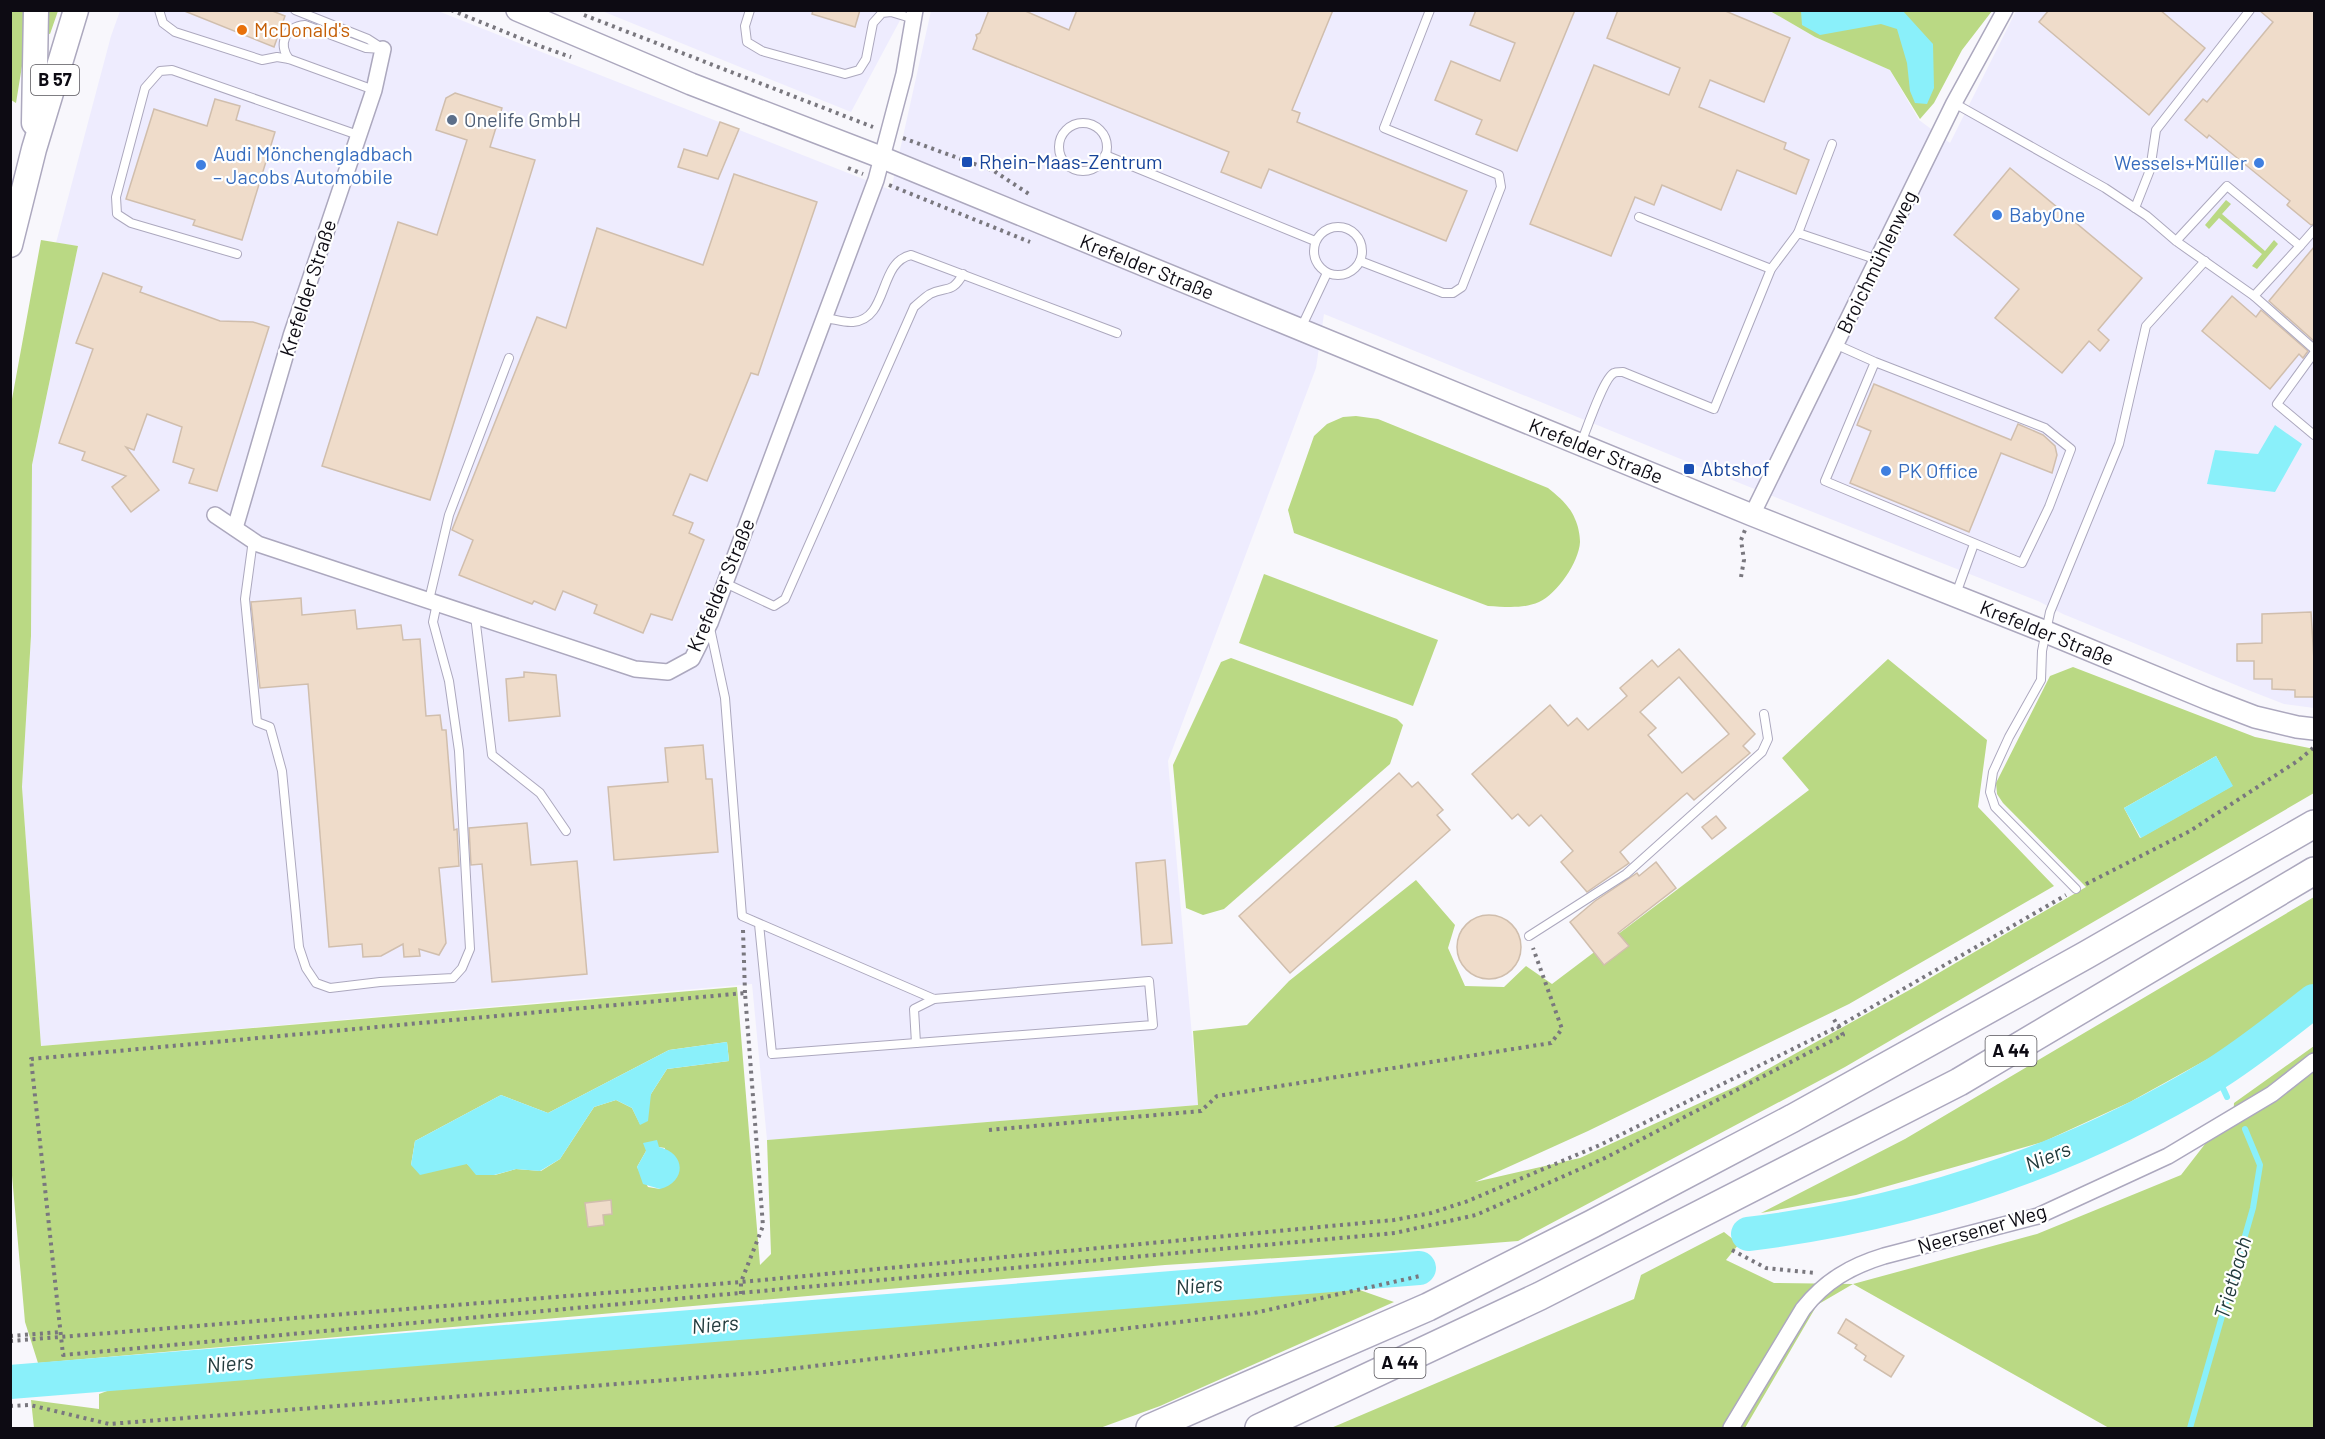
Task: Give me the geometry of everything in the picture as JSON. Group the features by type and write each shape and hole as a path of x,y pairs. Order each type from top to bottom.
{"highway":[{"name":"A 44","path":"1150,1428 1428,1307 1592,1224 1793,1118 2086,955 2314,824"},
{"name":"A 44","path":"1259,1428 1540,1296 1959,1082 2314,871"}],"main road":[{"path":"34,149 36,10"},
{"name":"B 57","path":"10,245 34,149 76,10"}],"street":[{"name":"Krefelder Straße","path":"517,10 691,84 883,158 1580,445 1749,523 1956,596 2255,717 2314,729"},
{"name":"Broichmühlenweg","path":"1749,523 1954,104 2005,10"},
{"name":"Krefelder Straße","path":"216,515 253,540 635,669 668,672 692,659 710,623 857,236 883,158 904,74 915,15"},
{"name":"Krefelder Straße","path":"235,528 291,336 374,90 383,49"},
{"name":"Neersener Weg","path":"1731,1428 1803,1309 1818,1291 1838,1276 1878,1258 2038,1216 2168,1156 2272,1094 2314,1060"}],"lane":[{"path":"159,10 163,23 175,32 262,60 277,57 289,59 374,90"},
{"path":"295,10 368,39 383,49"},
{"path":"750,10 745,26 747,42 762,51 845,74 859,70 866,59 873,23 881,12 915,15"},
{"path":"1360,261 1443,293 1454,293 1462,287 1501,187 1499,175 1384,128 1430,10"},
{"path":"2135,208 2150,170 2156,130 2250,10"},
{"path":"289,59 282,46 285,38 290,30 305,25 366,48 383,49"},
{"path":"237,254 131,223 117,214 116,197 145,88 160,71 172,70 358,135"},
{"path":"1954,104 2105,188 2135,208 2176,241 2254,296 2314,351 2277,404 2314,435"},
{"path":"1079,123 1095,126 1106,139 1105,155 1102,162 1089,171 1074,170 1067,166 1059,153 1061,138 1065,131 1079,123"},
{"path":"1580,445 1600,394 1614,372 1623,372 1714,409 1771,269 1798,233 1832,144"},
{"path":"1105,155 1315,241"},
{"path":"2176,241 2227,186 2300,246"},
{"path":"1639,217 1771,269"},
{"path":"1341,226 1348,228 1359,239 1362,246 1360,261 1349,273 1334,275 1327,273 1316,262 1315,241 1326,230 1341,226"},
{"path":"2254,296 2314,231"},
{"path":"1798,233 1878,260"},
{"path":"825,318 853,323 867,318 877,306 892,268 901,257 911,255 1117,333"},
{"path":"2076,889 1995,807 1990,792 1993,772 2040,680 2050,612 2119,444 2146,326 2205,261"},
{"path":"1301,330 1327,273"},
{"path":"725,583 774,606 785,599 914,306 931,293 957,286 963,274"},
{"path":"1837,345 2045,428 2070,449 2049,507 2022,563 1825,481 1875,362"},
{"path":"253,540 245,599 256,722 270,726 282,771 299,947 306,968 316,983 330,988 380,982 453,978 462,968 470,949 459,751 449,681 432,622 433,602 449,515 509,358"},
{"path":"1956,596 1974,544"},
{"path":"475,616 492,755 540,793 566,831"},
{"path":"710,623 725,698 742,916 934,999"},
{"path":"1529,936 1626,874 1762,752 1768,739 1764,714"},
{"path":"759,924 772,1054 1153,1025 1149,981 934,999 914,1009 916,1043"}],"path":[{"path":"583,15 994,171 1041,200"},
{"path":"1741,577 1744,560 1741,540 1749,523"},
{"path":"10,1336 741,1282 1394,1220 1431,1213 1468,1202 1600,1145 1839,1026 2076,889 2190,831 2299,760 2314,747"},
{"path":"741,1294 741,1282 763,1226 742,916"},
{"path":"989,1130 1201,1111 1217,1096 1551,1044 1562,1029 1529,936"},
{"path":"746,993 31,1059 63,1355 1383,1234 1436,1226 1476,1215 1607,1157 1843,1035 1832,1016"},
{"path":"1732,1250 1766,1268 1838,1276"},
{"path":"10,1407 30,1405 109,1424 756,1373 1254,1313 1420,1276"},
{"path":"10,1341 61,1334"}],"shaded area":[{"path":"120,11 438,11 891,190 931,11 1770,11 1815,37 1890,70 1919,120 1950,143 2016,11 2314,11 2314,708 2284,704 2248,690 2063,614 2038,601 1747,486 1324,314 1316,368 1168,761 1198,1105 767,1140 752,984 41,1046 22,787 31,636 32,465 78,246 56,243 111,36","holes":["2215,450 2258,454 2208,484"]},
{"path":"602,11 905,11 851,112"}],"green space":[{"path":"10,11 58,11 50,34 28,29 16,103 11,100"},
{"path":"1770,11 1992,11 1962,50 1934,103 1920,119 1890,70 1815,37"},
{"path":"2226,200 2231,204 2222,214 2265,251 2274,240 2278,244 2257,269 2252,266 2262,254 2219,218 2209,229 2205,225"},
{"path":"41,240 78,246 32,465 31,636 22,787 41,1046 737,987 760,1265 771,1254 767,1140 1198,1105 1193,1031 1247,1025 1289,981 1416,880 1455,925 1448,948 1465,986 1504,987 1526,966 1552,984 1809,790 1782,758 1888,659 1987,740 1978,807 2054,886 1849,1004 1588,1131 1475,1182 1580,1158 1739,1085 1913,988 2086,887 2003,803 1997,794 1996,783 2050,676 2073,667 2255,737 2314,749 2314,793 1845,1067 1518,1241 1165,1265 38,1363 25,1322 10,1153 10,410","holes":["2216,756 2232,786 2140,838 2124,808","727,1042 729,1061 667,1069 651,1094 640,1124 632,1108 616,1100 594,1107 560,1159 541,1171 516,1169 495,1175 472,1168 467,1164 411,1165 415,1141 501,1095 548,1113 669,1050","659,1147 665,1148 660,1189 648,1187 637,1167 646,1151","611,1200 612,1214 603,1215 604,1225 588,1227 585,1203"]},
{"path":"1343,417 1378,419 1552,491 1573,514 1580,539 1576,559 1560,585 1546,598 1527,606 1488,606 1294,533 1288,510 1314,436 1327,424"},
{"path":"1264,574 1438,640 1413,706 1239,643"},
{"path":"1231,658 1397,719 1403,725 1390,764 1224,909 1203,915 1186,908 1173,765 1221,662"},
{"path":"2314,897 2314,986 2215,1055 2130,1102 2043,1142 1856,1195 1761,1213 1905,1139"},
{"path":"2314,1046 2314,1428 2109,1428 1853,1284 2037,1234 2181,1175 2212,1135 2233,1124 2234,1103"},
{"path":"1724,1232 1739,1244 1726,1260 1774,1283 1853,1284 1817,1305 1745,1428 1331,1428 1634,1299 1641,1275"},
{"path":"1354,1288 1394,1302 1160,1406 1100,1428 34,1428 31,1400 99,1409 99,1394 126,1384 470,1358 1199,1292"}],"water":[{"path":"1801,11 1903,11 1933,44 1934,88 1927,104 1915,103 1910,91 1907,63 1897,29 1881,24 1820,35 1802,25"},
{"path":"2275,425 2302,444 2275,492 2207,484 2215,450 2258,454"},
{"path":"2216,756 2233,786 2141,838 2124,808"},
{"path":"727,1042 729,1061 667,1069 651,1094 648,1121 640,1125 632,1108 616,1100 594,1107 560,1159 540,1171 516,1169 494,1175 476,1175 467,1164 420,1175 411,1165 415,1141 501,1095 548,1113 669,1050"},
{"path":"657,1140 659,1147 674,1155 680,1168 675,1180 660,1189 643,1184 637,1167 646,1151 643,1143"}],"building":[{"path":"182,10 270,10 285,16 274,47"},
{"path":"813,10 860,10 855,27 812,14"},
{"path":"989,10 1023,10 1069,30 1077,10 1333,10 1292,110 1300,113 1297,122 1467,191 1446,241 1269,169 1261,188 1221,172 1229,152 973,49 976,35 980,33"},
{"path":"1476,10 1575,10 1517,151 1476,134 1482,120 1435,100 1451,61 1500,81 1515,43 1470,25"},
{"path":"1618,10 1723,10 1790,38 1764,102 1710,80 1699,107 1786,143 1784,149 1809,160 1796,194 1737,170 1721,210 1662,185 1654,205 1635,197 1611,256 1530,224 1594,65 1669,95 1680,68 1607,38"},
{"path":"2049,10 2160,10 2205,48 2149,115 2039,22"},
{"path":"2259,10 2314,10 2314,224 2311,225 2287,205 2290,201 2209,135 2207,138 2185,120 2203,99 2207,102 2273,22"},
{"path":"455,93 502,108 490,147 535,160 430,500 322,466 398,222 437,235 467,140 436,130 446,98"},
{"name":"Audi Mönchengladbach – Jacobs Automobile","path":"215,99 240,106 236,120 275,132 242,240 193,225 195,220 126,199 154,109 207,126"},
{"path":"720,122 739,129 718,179 678,167 684,149 707,156"},
{"path":"2010,168 2142,278 2098,330 2109,340 2100,351 2089,341 2062,373 1995,318 2019,289 1954,235"},
{"path":"734,174 817,202 758,375 751,373 707,481 690,474 673,515 693,523 689,533 704,540 672,620 651,614 643,633 594,613 597,605 563,591 555,610 534,601 532,604 459,575 473,540 452,530 537,317 566,328 597,228 703,265"},
{"path":"2314,247 2314,341 2269,301"},
{"path":"103,273 142,287 140,292 220,321 253,322 269,327 217,491 189,483 194,469 173,462 182,427 147,414 134,450 126,447 159,490 131,512 112,487 126,476 82,460 85,452 59,443 93,349 76,343"},
{"path":"2232,296 2256,317 2261,310 2308,351 2303,358 2299,354 2270,389 2202,331"},
{"path":"1874,384 2011,440 2018,424 2043,435 2055,446 2057,455 2052,473 2001,453 1969,532 1850,483 1871,431 1857,425"},
{"path":"301,598 302,615 355,610 357,629 401,625 403,640 420,639 426,716 440,715 442,730 446,730 454,830 457,829 459,866 439,868 446,943 439,955 419,949 420,956 404,957 403,944 381,956 363,957 362,944 329,947 308,684 260,688 251,602"},
{"path":"2311,612 2314,697 2295,697 2295,690 2272,689 2272,679 2254,679 2254,661 2237,661 2237,644 2262,643 2262,614"},
{"path":"1679,649 1755,734 1743,746 1750,753 1694,800 1687,793 1682,797 1620,852 1629,863 1587,892 1561,862 1573,851 1541,815 1529,826 1518,814 1512,819 1472,774 1550,705 1568,726 1577,718 1588,730 1627,696 1620,688 1652,660 1658,667","holes":["1679,677 1729,734 1682,773 1648,735 1656,728 1640,712"]},
{"path":"524,672 556,675 560,716 509,721 506,679 524,677"},
{"path":"703,745 706,779 712,779 718,852 614,860 608,787 668,782 665,748"},
{"path":"1399,773 1412,787 1418,782 1443,810 1437,815 1450,830 1290,973 1239,916"},
{"path":"1716,816 1726,828 1712,839 1702,827"},
{"path":"527,823 531,865 577,861 587,974 492,982 482,864 471,865 469,828"},
{"path":"1165,860 1172,943 1142,945 1136,863"},
{"path":"1656,862 1676,888 1618,933 1629,946 1604,965 1570,922 1595,901 1637,873 1639,876"},
{"path":"1489,915 1507,921 1515,929 1521,947 1515,965 1507,973 1489,979 1471,973 1463,965 1457,947 1463,929 1471,921"},
{"path":"611,1200 612,1214 603,1215 604,1225 588,1227 585,1203"},
{"path":"1846,1319 1904,1356 1891,1377 1864,1360 1866,1356 1855,1348 1857,1345 1838,1333"}],"waterway":[{"name":"Niers","path":"1748,1234 1810,1225 1931,1198 2048,1158 2161,1105 2215,1074 2314,1001"},
{"name":"Trietbach","path":"2216,1073 2227,1097"},
{"name":"Trietbach","path":"2190,1428 2253,1208 2260,1165 2245,1129"},
{"name":"Niers","path":"10,1382 1419,1268"}],"place":[{"name":"McDonald's","path":"242,30"},
{"name":"Onelife GmbH","path":"452,120"},
{"name":"Rhein-Maas-Zentrum","path":"967,162"},
{"name":"Wessels+Müller","path":"2259,163"},
{"name":"Audi Mönchengladbach – Jacobs Automobile","path":"201,165"},
{"name":"BabyOne","path":"1997,215"},
{"name":"Abtshof","path":"1689,469"},
{"name":"PK Office","path":"1886,471"}]}
